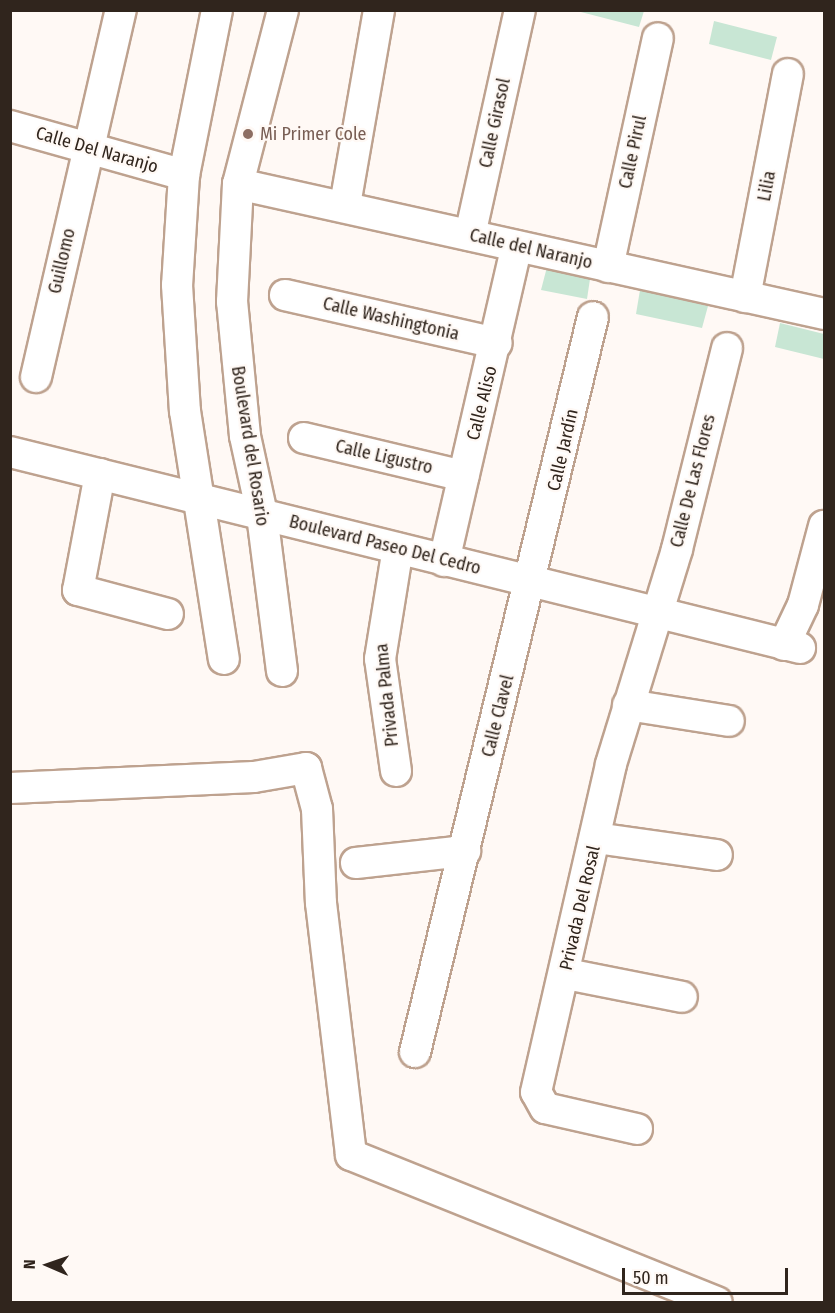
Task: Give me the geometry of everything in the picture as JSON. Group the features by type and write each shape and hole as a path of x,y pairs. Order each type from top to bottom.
{"street":[{"name":"Guillomo","path":"36,377 121,10"},
{"path":"217,10 184,175 179,337 199,496 224,659"},
{"name":"Boulevard del Rosario","path":"282,671 262,514 235,356 232,302 238,184 283,10"},
{"path":"345,205 380,10"},
{"name":"Calle Girasol","path":"470,235 520,10"},
{"name":"Calle Pirul","path":"608,267 658,38"},
{"name":"Lilia","path":"745,297 788,74"},
{"name":"Calle Del Naranjo","path":"10,126 89,146 184,175"},
{"name":"Calle del Naranjo","path":"238,184 345,205 608,267 825,314"},
{"name":"Calle Aliso","path":"444,561 497,343 517,246"},
{"name":"Calle Washingtonia","path":"285,295 497,343"},
{"name":"Calle Jardín","path":"530,581 593,318"},
{"name":"Calle De Las Flores","path":"655,614 727,348"},
{"name":"Calle Ligustro","path":"304,438 464,476"},
{"name":"Boulevard Paseo Del Cedro","path":"10,452 199,496 444,561 792,647 825,526"},
{"path":"100,474 78,590 168,614"},
{"name":"Privada Palma","path":"396,771 380,659 399,548"},
{"name":"Calle Clavel","path":"415,1052 530,581"},
{"name":"Privada Del Rosal","path":"637,1129 545,1108 537,1102 628,705 655,614"},
{"path":"628,705 729,720"},
{"path":"10,788 254,777 306,768 317,809 321,903 351,1155 717,1302"},
{"path":"596,838 717,855"},
{"path":"356,863 465,852"},
{"path":"566,974 682,997"}],"green space":[{"path":"644,10 639,27 577,11"},
{"path":"714,21 777,37 771,60 709,44"},
{"path":"547,267 590,279 587,299 541,290"},
{"path":"640,290 708,306 702,328 636,314"},
{"path":"780,323 824,334 824,359 775,347"}],"place":[{"name":"Mi Primer Cole","path":"248,134"}]}
